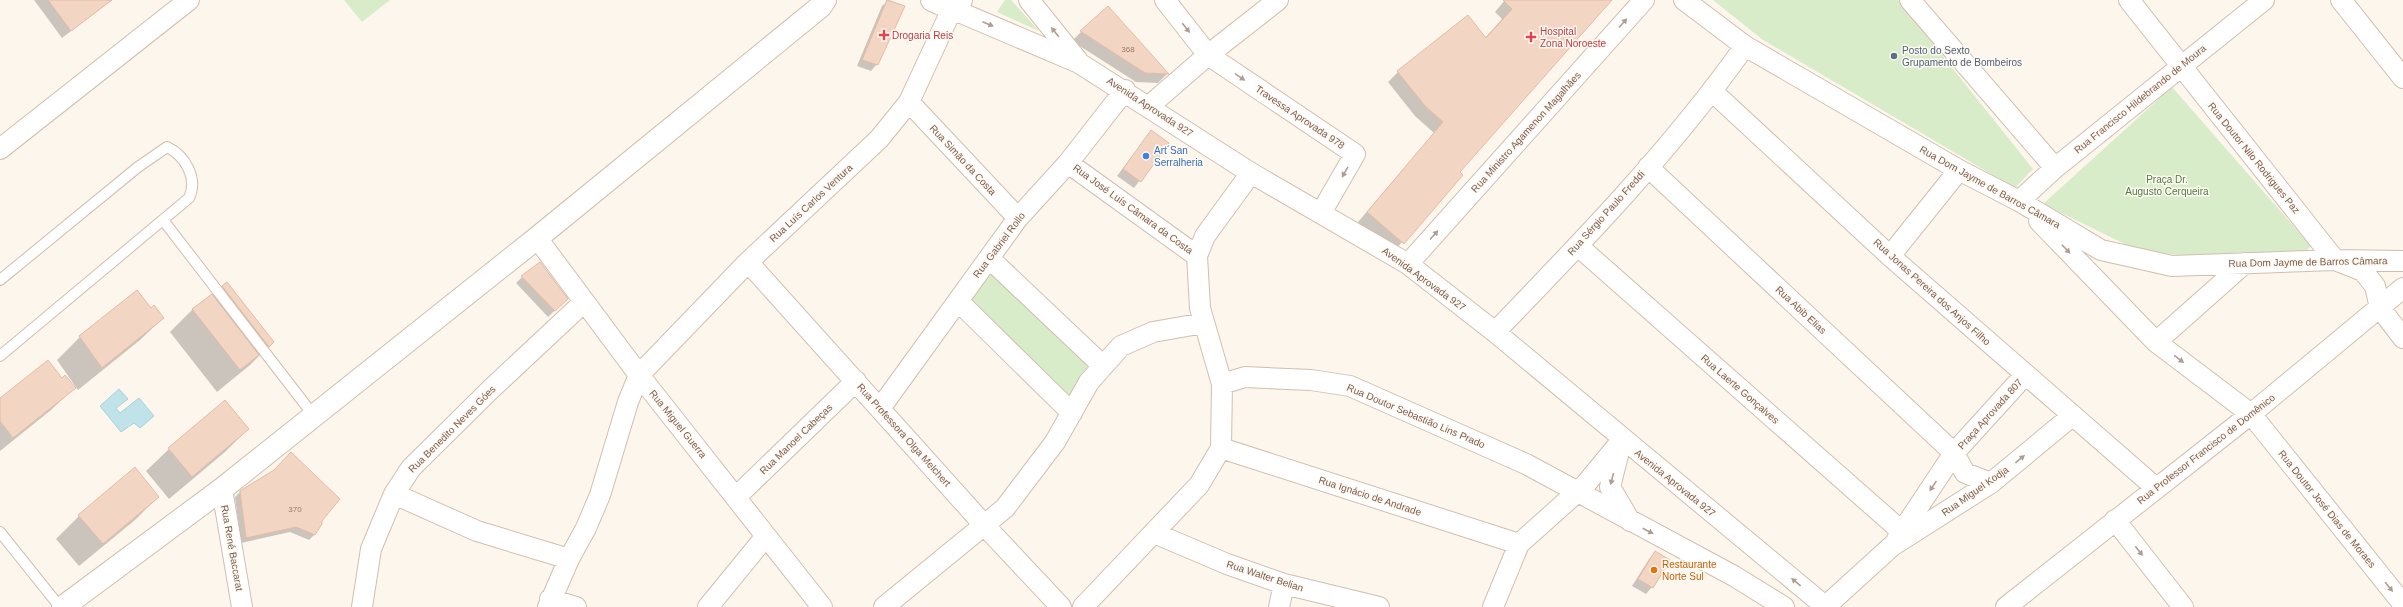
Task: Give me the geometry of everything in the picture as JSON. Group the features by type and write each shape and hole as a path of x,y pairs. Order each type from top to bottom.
{"street":[{"path":"0,149 189,0"},
{"path":"61,607 84,598 314,416 537,238 820,7 825,0"},
{"name":"Avenida Aprovada 927","path":"932,0 957,5 1079,63 1125,90 1148,107 1251,172 1408,264 1495,332 1622,441 1826,607"},
{"path":"1029,0 1079,63"},
{"path":"1165,0 1208,56"},
{"path":"1148,107 1208,56 1278,0"},
{"name":"Rua Ministro Agamenon Magalhães","path":"1408,264 1644,0"},
{"name":"Rua Dom Jayme de Barros Câmara","path":"1684,0 1745,46 1959,170 2019,201 2101,250 2172,266 2335,260 2403,261"},
{"path":"1910,0 2055,168"},
{"name":"Rua Doutor Nilo Rodrigues Paz","path":"2129,0 2335,260 2363,271 2375,286 2380,308"},
{"name":"Rua Francisco Hildebrando de Moura","path":"2019,201 2055,168 2264,0"},
{"path":"2341,0 2403,78"},
{"name":"Rua Luís Carlos Ventura","path":"639,375 748,262 878,139 909,102 957,5"},
{"name":"Rua Sérgio Paulo Freddi","path":"1495,332 1578,246 1648,167 1713,92 1745,46"},
{"name":"Travessa Aprovada 978","path":"1208,56 1355,154 1321,213"},
{"name":"Rua Gabriel Rollo","path":"881,407 1018,218 1068,163 1125,90"},
{"name":"Rua Jonas Pereira dos Anjos Filho","path":"1713,92 1890,256 2156,488"},
{"name":"Rua Simão da Costa","path":"909,102 1018,218"},
{"name":"Rua José Luís Câmara da Costa","path":"1068,163 1197,256"},
{"name":"Rua Abib Elias","path":"1648,167 1954,454 1965,474 1991,483"},
{"path":"1890,256 1959,170"},
{"path":"1083,607 1199,485 1221,448 1222,384 1200,308 1197,256 1205,236 1251,172"},
{"name":"Rua Doutor José Dias de Moraes","path":"2019,201 2156,342 2251,414 2403,604"},
{"name":"Rua Miguel Guerra","path":"537,238 583,303 822,607"},
{"name":"Rua Laerte Gonçalves","path":"1578,246 1901,538"},
{"path":"989,258 1103,366"},
{"name":"Rua Professora Olga Melchert","path":"748,262 881,407 985,526 1062,607"},
{"path":"2156,342 2245,263"},
{"name":"Rua Professor Francisco de Domênico","path":"2006,607 2251,414 2403,288"},
{"path":"958,301 1072,413"},
{"name":"Rua Benedito Neves Góes","path":"362,607 371,549 394,494 411,468 491,389 583,303"},
{"path":"2380,308 2403,338"},
{"path":"884,607 985,526 1005,508 1055,442 1089,382 1121,346 1153,332 1204,323"},
{"path":"576,607 549,603 569,559 586,528 600,495 628,402 639,375"},
{"name":"Praça Aprovada 807","path":"1954,454 2026,375"},
{"name":"Rua Doutor Sebastião Lins Prado","path":"1222,384 1245,377 1311,380 1350,386 1526,464 1734,576 1784,607"},
{"name":"Rua Manoel Cabeças","path":"736,497 856,381"},
{"name":"Rua Miguel Kodja","path":"1826,607 1901,538 1991,483 2072,416"},
{"path":"1493,607 1519,544 1577,491 1585,486 1622,441"},
{"path":"1622,441 1610,487 1630,521"},
{"name":"Rua Ignácio de Andrade","path":"1221,448 1519,544"},
{"name":"Rua Miguel Kodja","path":"1901,538 1954,454"},
{"name":"Rua René Baccarat","path":"222,489 242,607"},
{"path":"394,494 477,531 569,559"},
{"path":"2115,520 2183,607"},
{"name":"Rua Walter Belian","path":"1154,534 1228,564 1284,584 1379,607"},
{"path":"708,607 766,536"},
{"path":"1279,607 1284,584"}],"lane":[{"path":"0,280 138,167 167,147 175,151 192,175 193,188 188,198 0,356"},
{"path":"163,220 314,416"},
{"path":"0,532 61,607"}],"green space":[{"path":"344,0 390,0 362,22"},
{"path":"1005,0 1011,0 1039,31 997,12"},
{"path":"1713,0 1898,0 2033,169 2015,188 1763,40"},
{"name":"Praça Dr. Augusto Cerqueira","path":"2172,87 2311,246 2303,254 2179,255 2137,250 2043,204"},
{"path":"990,262 1098,367 1072,413 962,296"}],"water":[{"path":"119,389 128,399 116,408 120,413 139,398 154,416 140,428 134,423 121,432 100,406"}],"building":[{"path":"48,0 112,0 71,31"},
{"name":"Drogaria Reis","path":"887,0 905,6 878,65 862,60"},
{"path":"1503,0 1612,0 1460,172 1463,175 1404,244 1367,212 1443,122 1425,106 1397,71 1468,15 1486,38 1512,9"},
{"path":"1108,6 1169,74 1145,73 1080,31"},
{"name":"Art´San Serralheria","path":"1151,130 1169,143 1141,182 1123,169"},
{"path":"540,262 568,299 555,311 521,276"},
{"path":"227,282 274,342 269,347 222,286"},
{"path":"137,290 151,308 154,305 164,318 102,368 79,336"},
{"path":"212,294 259,355 240,370 192,309"},
{"path":"48,360 62,378 65,375 76,388 13,438 0,421 0,398"},
{"path":"225,400 249,429 192,477 168,448"},
{"path":"291,452 340,499 322,521 322,524 315,535 296,527 246,538 240,491 274,470"},
{"path":"135,467 159,497 103,544 78,515"},
{"name":"Restaurante Norte Sul","path":"1655,551 1670,560 1653,588 1638,579"}],"place":[{"name":"Drogaria Reis","path":"884,35"},
{"name":"Hospital Zona Noroeste","path":"1531,37"},
{"name":"Posto do Sexto Grupamento de Bombeiros","path":"1894,56"},
{"name":"Art´San Serralheria","path":"1146,156"},
{"name":"Restaurante Norte Sul","path":"1654,570"}]}
